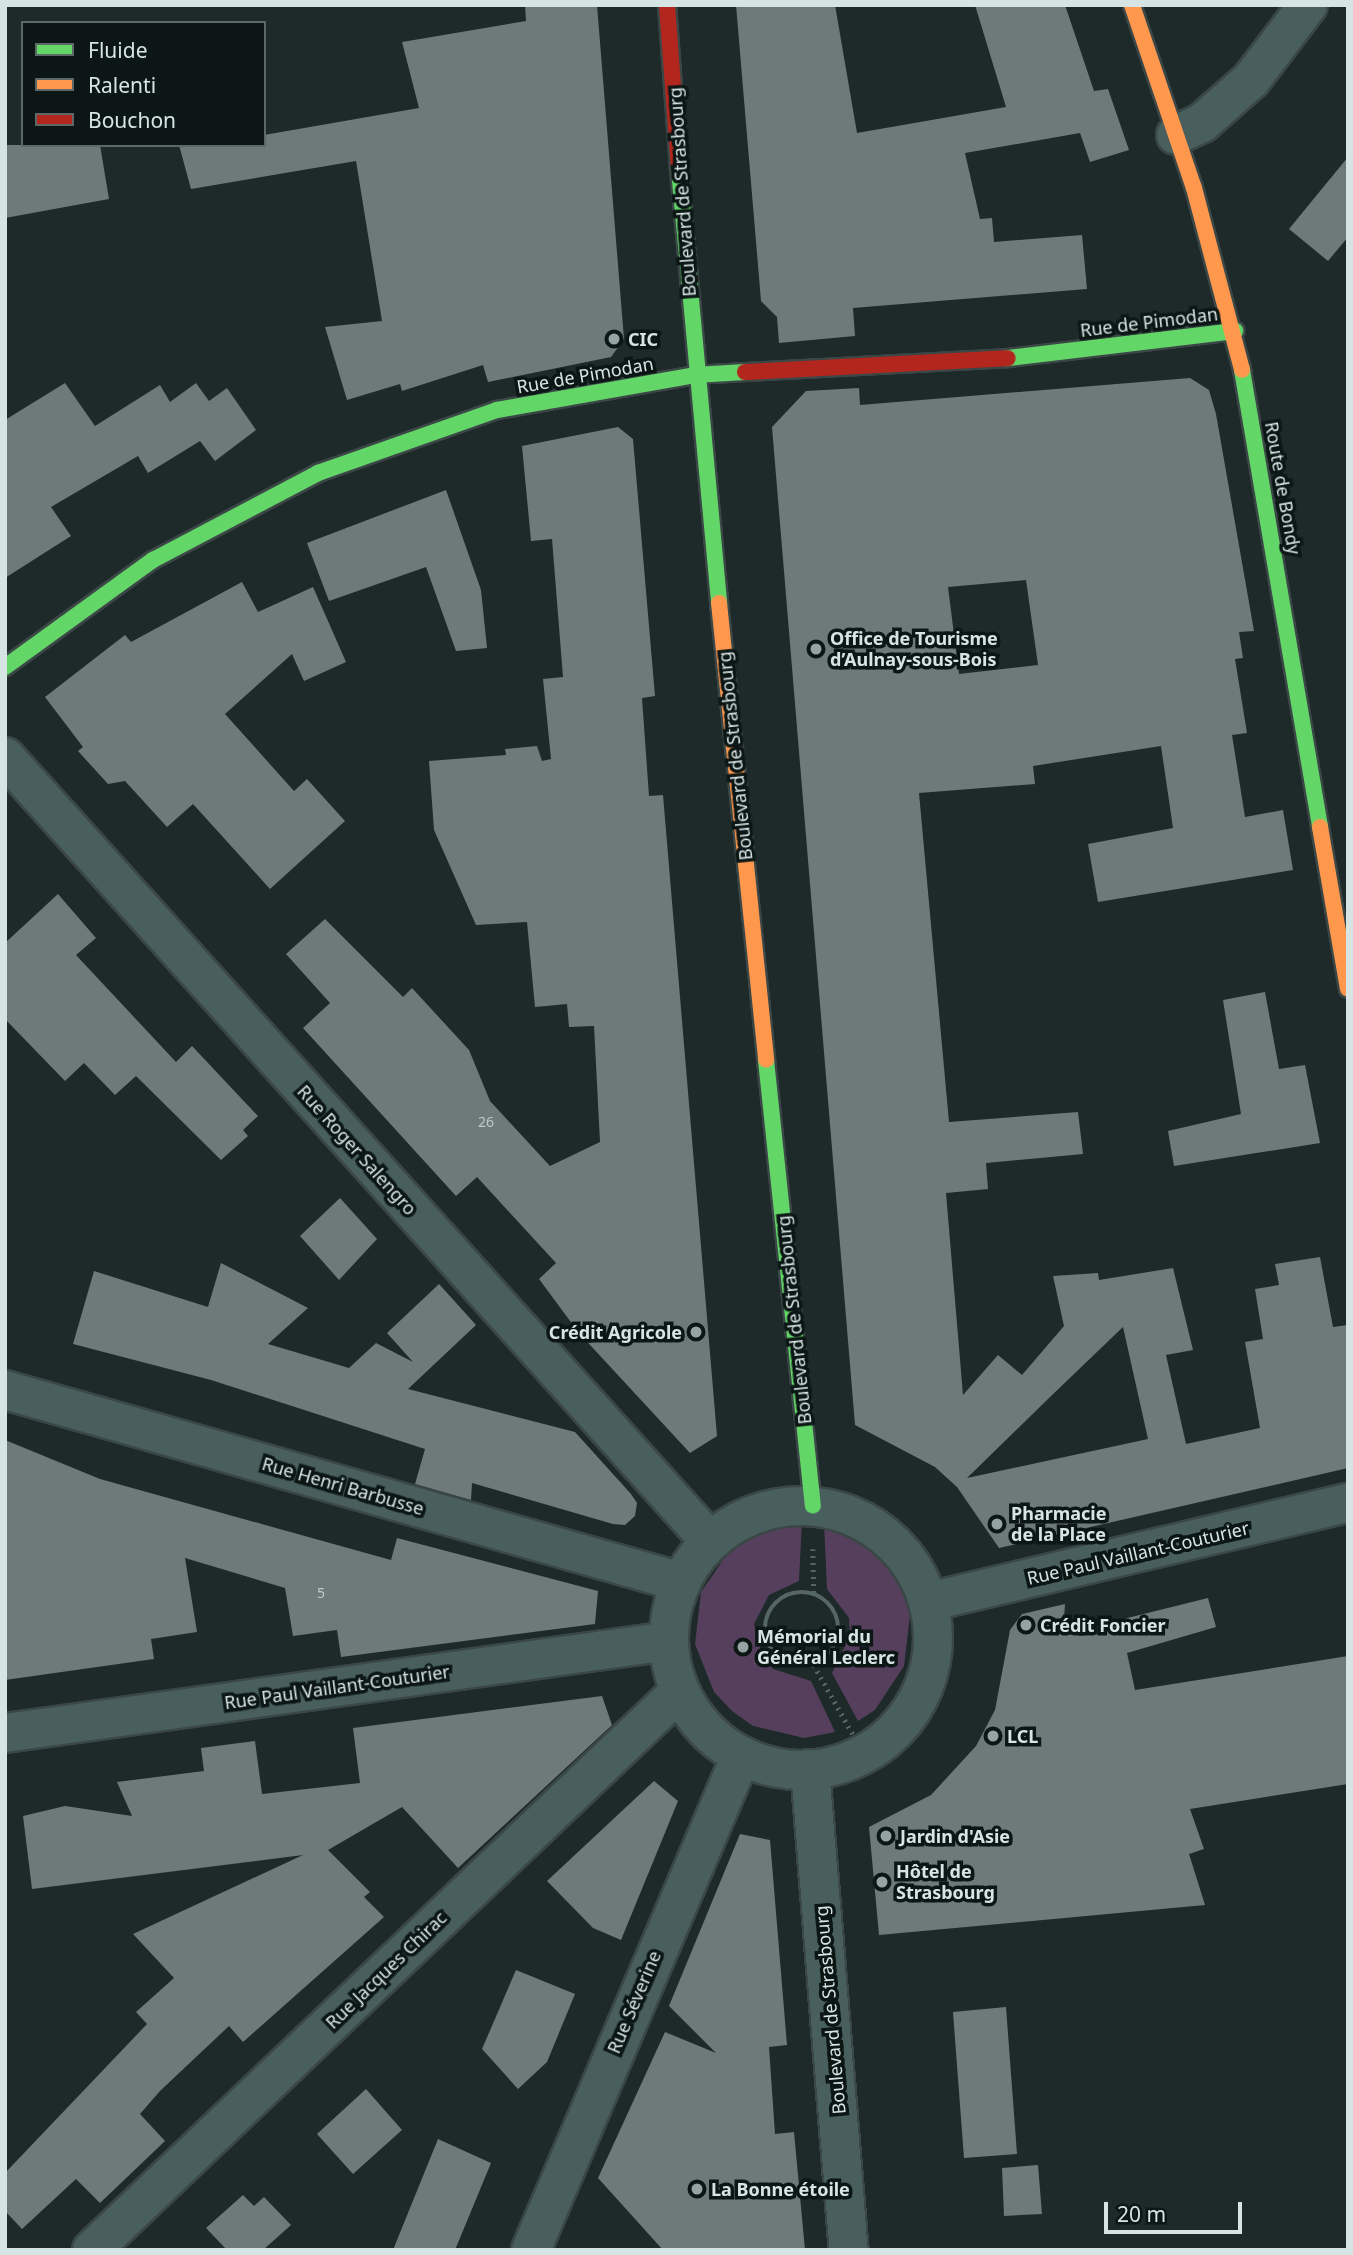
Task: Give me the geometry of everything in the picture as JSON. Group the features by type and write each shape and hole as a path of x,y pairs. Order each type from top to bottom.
{"street":[{"name":"Boulevard de Strasbourg","path":"667,5 695,375 813,1506"},
{"name":"Route de Bondy","path":"1132,5 1176,135 1235,331 1340,900 1348,989"},
{"path":"1176,135 1202,123 1251,80 1308,5"},
{"name":"Rue de Pimodan","path":"5,667 153,560 318,472 497,410 695,375 1003,359 1235,331"},
{"name":"Rue Roger Salengro","path":"5,757 710,1541"},
{"name":"Rue Henri Barbusse","path":"5,1391 681,1582"},
{"name":"Rue Paul Vaillant-Couturier","path":"928,1602 1348,1503"},
{"path":"813,1506 852,1515 886,1535 912,1565 928,1602 933,1637 929,1672 915,1705 893,1732 864,1754 810,1769 775,1768 741,1756 694,1717 680,1690 669,1641 681,1582 710,1541 741,1520 776,1507 813,1506"},
{"name":"Rue Paul Vaillant-Couturier","path":"5,1733 669,1641"},
{"name":"Rue Jacques Chirac","path":"92,2250 680,1690"},
{"name":"Rue Séverine","path":"531,2250 741,1756"},
{"name":"Boulevard de Strasbourg","path":"810,1769 849,2250"}],"path":[{"path":"791,1594 826,1600 839,1623 834,1649 814,1665 779,1660 766,1641 771,1607 791,1594"},
{"path":"814,1665 864,1754"}],"shaded area":[{"path":"802,1521 799,1581 769,1595 754,1624 762,1656 773,1669 811,1681 835,1732 804,1738 753,1726 732,1711 714,1692 695,1644 701,1592 730,1550 751,1534"},
{"path":"824,1524 874,1548 903,1590 910,1615 904,1666 875,1710 858,1721 832,1673 850,1635 849,1618 827,1589"}],"building":[{"path":"525,5 597,5 624,339 611,357 488,382 483,365 402,391 400,384 347,400 325,327 382,321 356,161 191,189 180,147 266,147 266,135 419,108 402,42 526,21"},
{"path":"736,5 835,5 857,133 1006,107 975,5 1065,5 1094,91 1108,89 1129,150 1090,162 1080,133 965,153 980,219 992,218 994,242 1082,235 1087,289 853,308 855,336 779,343 777,317 761,301"},
{"path":"5,145 100,147 109,199 5,218"},
{"path":"1348,157 1348,237 1328,261 1289,229"},
{"path":"1190,378 1209,390 1216,414 1254,631 1239,632 1243,658 1235,659 1247,733 1232,735 1245,817 1283,810 1293,870 1098,902 1088,844 1173,828 1161,746 1033,766 1035,784 919,793 949,1122 1078,1112 1083,1154 986,1163 988,1189 946,1193 963,1395 998,1355 1022,1375 1064,1326 1053,1276 1098,1273 1099,1280 1173,1268 1193,1350 1166,1355 1186,1444 1260,1428 1245,1342 1263,1339 1255,1289 1279,1285 1275,1264 1320,1257 1333,1327 1348,1325 1348,1468 999,1548 957,1487 935,1467 855,1425 772,427 806,391 859,388 860,405","holes":["1026,580 1038,665 959,674 948,587","1123,1327 1148,1439 967,1478 1049,1398"]},
{"path":"65,383 95,426 160,385 170,402 196,383 209,401 227,388 256,430 215,461 200,441 148,473 138,456 51,507 71,536 5,578 5,420"},
{"path":"618,427 633,439 655,696 642,698 649,796 663,795 717,1436 690,1453 579,1333 539,1279 556,1263 477,1177 456,1196 303,1028 330,1003 286,954 325,919 403,997 412,988 469,1050 490,1101 550,1166 600,1142 594,1026 569,1027 567,1004 535,1007 527,922 476,925 434,830 429,761 506,755 505,749 537,746 542,761 551,759 543,679 563,677 552,539 531,541 522,446"},
{"path":"446,490 481,590 487,648 456,651 426,567 329,601 307,543"},
{"path":"242,582 258,612 313,587 346,662 304,681 292,654 225,714 294,791 307,779 345,821 270,889 193,804 167,827 125,781 108,784 78,751 83,747 45,697 125,635 131,642"},
{"path":"58,894 96,938 76,955 176,1062 192,1046 258,1116 243,1130 248,1136 221,1160 136,1076 115,1095 84,1063 65,1081 5,1019 5,943"},
{"path":"1265,992 1279,1069 1305,1065 1320,1143 1174,1166 1168,1131 1241,1114 1223,1000"},
{"path":"340,1198 377,1239 339,1280 300,1236"},
{"path":"221,1263 308,1308 268,1344 349,1368 376,1343 413,1362 387,1333 439,1284 476,1325 408,1389 575,1432 631,1494 637,1503 635,1516 625,1525 613,1524 472,1483 471,1500 415,1484 425,1449 211,1380 73,1344 94,1271 208,1307"},
{"path":"5,1440 100,1479 391,1560 397,1538 598,1591 595,1624 341,1657 337,1630 293,1636 285,1588 185,1558 197,1632 151,1639 154,1659 5,1680"},
{"path":"1208,1598 1216,1627 1127,1653 1135,1690 1348,1656 1348,1784 1190,1809 1204,1849 1189,1854 1205,1905 879,1935 869,1827 931,1795 976,1746 995,1710 1010,1630 1022,1614 1065,1604 1063,1634"},
{"path":"602,1696 612,1725 458,1868 402,1807 328,1850 370,1892 364,1897 384,1917 243,2042 229,2026 160,2091 140,2114 165,2141 100,2203 76,2179 22,2229 5,2211 5,2173 147,2024 136,2012 174,1978 133,1934 303,1855 32,1889 23,1816 65,1806 132,1816 117,1782 204,1771 201,1748 255,1741 262,1794 360,1783 353,1728"},
{"path":"654,1781 678,1801 621,1940 593,1928 547,1881"},
{"path":"740,1834 770,1840 787,2045 769,2047 775,2134 794,2132 805,2250 663,2250 598,2178 665,2032 716,2053 669,2006"},
{"path":"516,1970 575,1994 547,2062 518,2089 482,2049"},
{"path":"1006,2007 1017,2154 964,2158 953,2012"},
{"path":"366,2089 402,2130 353,2174 317,2134"},
{"path":"438,2139 491,2163 455,2250 393,2250"},
{"path":"1038,2165 1042,2214 1004,2216 1002,2168"},
{"path":"243,2195 254,2206 264,2197 291,2225 263,2250 227,2250 206,2228"}],"traffic: fast":[{"path":"679,170 719,603"},
{"path":"1008,358 1235,331"},
{"path":"1242,370 1320,827"},
{"path":"5,667 153,560 318,473 497,410 695,375 745,372"},
{"path":"766,1060 813,1506"}],"traffic: slow":[{"path":"1132,5 1194,188 1242,370"},
{"path":"719,603 766,1060"},
{"path":"1320,827 1348,989"}],"traffic: jam":[{"path":"667,5 679,170"},
{"path":"745,372 1008,358"}],"place":[{"name":"CIC","path":"614,339"},
{"name":"Office de Tourisme d’Aulnay-sous-Bois","path":"816,649"},
{"name":"Crédit Agricole","path":"696,1332"},
{"name":"Pharmacie de la Place","path":"997,1524"},
{"name":"Crédit Foncier","path":"1026,1625"},
{"name":"Mémorial du Général Leclerc","path":"743,1647"},
{"name":"LCL","path":"993,1736"},
{"name":"Jardin d'Asie","path":"886,1836"},
{"name":"Hôtel de Strasbourg","path":"882,1882"},
{"name":"La Bonne étoile","path":"697,2189"}]}
